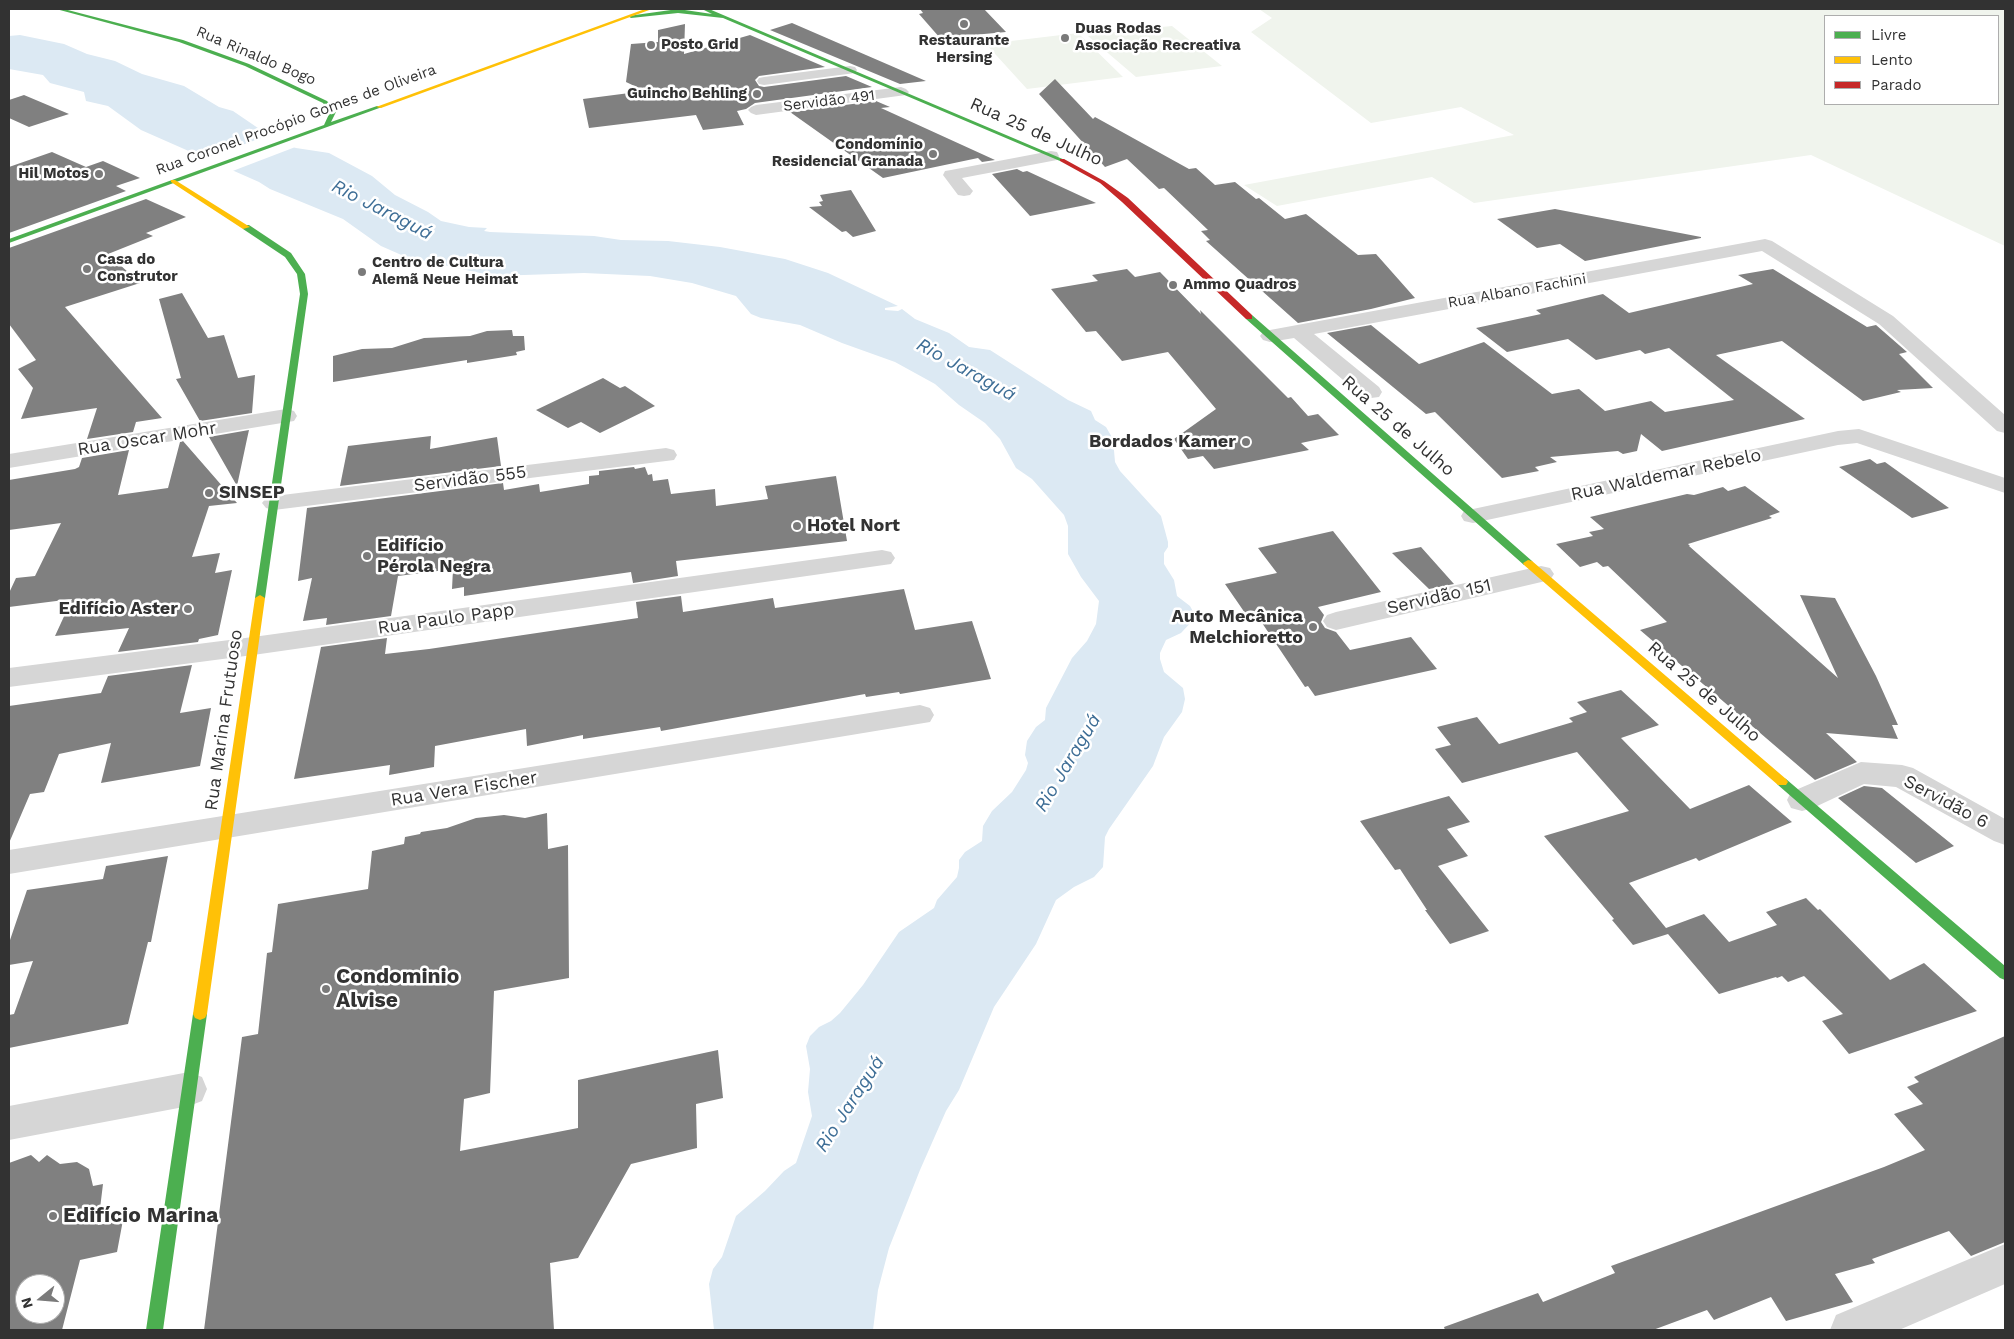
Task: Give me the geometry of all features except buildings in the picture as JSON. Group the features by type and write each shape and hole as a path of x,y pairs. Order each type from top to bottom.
{"main road":[{"name":"Rua Rinaldo Bogo","path":"59,9 112,17 247,65 325,102 343,103"},
{"name":"Rua Coronel Procópio Gomes de Oliveira","path":"9,241 595,27 628,12 649,9"},
{"name":"Rua 25 de Julho","path":"705,9 1073,165 1102,182 1125,200 1270,336 1474,516 2005,974"},
{"path":"628,12 678,11 726,18"},
{"path":"357,102 407,95"},
{"name":"Rua Rinaldo Bogo","path":"325,102 333,112 327,124"},
{"name":"Rua Marina Frutuoso","path":"154,1330 304,294 302,274 288,255 215,206 173,181"}],"street":[{"path":"764,81 850,70"},
{"name":"Servidão 491","path":"756,110 901,92"},
{"path":"964,191 951,175 1051,156"},
{"name":"Rua Albano Fachini","path":"1270,336 1765,245 1886,320 2005,426"},
{"path":"1298,331 1371,392"},
{"name":"Rua Oscar Mohr","path":"9,461 286,416"},
{"name":"Rua Waldemar Rebelo","path":"1474,516 1838,438 1859,436 2005,486"},
{"name":"Servidão 555","path":"274,503 666,455"},
{"name":"Rua Paulo Papp","path":"9,678 253,646 882,558"},
{"name":"Servidão 151","path":"1336,621 1541,574"},
{"name":"Rua Vera Fischer","path":"9,862 920,715"},
{"name":"Servidão 6","path":"1802,800 1861,772 1902,776 2005,833"},
{"path":"9,1122 189,1089"},
{"path":"1852,1330 2005,1264"}],"shaded area":[{"path":"1259,9 2005,9 2005,246 1811,155 1474,203 1432,177 1277,206 1244,185 1514,135 1461,107 1371,123 1251,32 1272,18"},
{"path":"1172,26 1222,66 1136,77 1088,36 1139,28"},
{"path":"1078,33 1123,77 1027,89 986,44"}],"water":[{"name":"Rio Jaraguá","path":"20,35 64,44 87,54 115,61 142,74 184,86 219,107 233,111 277,141 296,148 329,153 372,176 395,195 441,221 469,227 487,228 484,231 490,232 594,236 621,240 668,241 720,247 785,259 828,273 898,306 885,308 885,310 898,311 902,309 915,319 949,333 969,347 990,350 1068,400 1091,411 1095,420 1106,427 1113,439 1115,462 1120,471 1161,516 1168,542 1168,547 1164,553 1164,564 1174,580 1177,596 1190,606 1196,617 1181,633 1166,640 1160,653 1164,672 1183,688 1185,699 1182,712 1164,737 1153,766 1109,829 1105,837 1103,867 1094,877 1074,887 1056,900 1036,944 994,1007 959,1090 946,1111 920,1170 889,1248 878,1290 873,1330 714,1330 709,1284 713,1269 722,1257 736,1216 765,1191 784,1171 796,1163 812,1116 808,1092 810,1069 806,1046 810,1036 819,1027 831,1021 840,1013 863,985 899,932 934,908 937,900 957,877 959,860 965,852 982,841 983,826 992,811 1012,792 1026,770 1028,763 1025,755 1027,741 1036,727 1045,720 1046,708 1072,658 1087,641 1096,624 1099,601 1081,577 1068,554 1068,526 1064,515 1032,479 1016,468 1000,439 985,423 959,405 935,384 895,362 842,343 800,325 761,318 751,314 736,296 692,283 650,276 584,273 494,276 406,257 381,246 343,219 270,189 259,182 141,130 108,106 86,101 84,92 50,83 43,75 9,69 9,36"}],"pier":[{"path":"272,134 298,146 230,172 201,160"}],"traffic: fast":[{"path":"59,9 181,41 247,65 325,102 333,112 327,124"},
{"path":"705,9 1062,160"},
{"path":"631,16 678,11 722,17"},
{"path":"9,241 379,107"},
{"path":"246,227 288,255 301,274 304,294 260,598"},
{"path":"1249,317 1528,563"},
{"path":"1782,782 2005,974"},
{"path":"154,1330 200,1014"}],"traffic: slow":[{"path":"379,107 649,9"},
{"path":"173,181 246,227"},
{"path":"1528,563 1782,782"},
{"path":"200,1014 260,598"}],"traffic: jam":[{"path":"1062,160 1102,182 1125,200 1249,317"}],"place":[{"name":"Restaurante Hersing","path":"964,24"},
{"name":"Duas Rodas Associação Recreativa","path":"1065,38"},
{"name":"Posto Grid","path":"651,45"},
{"name":"Guincho Behling","path":"757,94"},
{"name":"Condomínio Residencial Granada","path":"933,154"},
{"name":"Hil Motos","path":"99,174"},
{"name":"Casa do Construtor","path":"87,269"},
{"name":"Centro de Cultura Alemã Neue Heimat","path":"362,272"},
{"name":"Ammo Quadros","path":"1173,285"},
{"name":"Bordados Kamer","path":"1246,442"},
{"name":"SINSEP","path":"209,493"},
{"name":"Hotel Nort","path":"797,526"},
{"name":"Edifício Pérola Negra","path":"367,556"},
{"name":"Edifício Aster","path":"188,609"},
{"name":"Auto Mecânica Melchioretto","path":"1313,627"},
{"name":"Condominio Alvise","path":"326,989"},
{"name":"Edifício Marina","path":"53,1216"}]}
